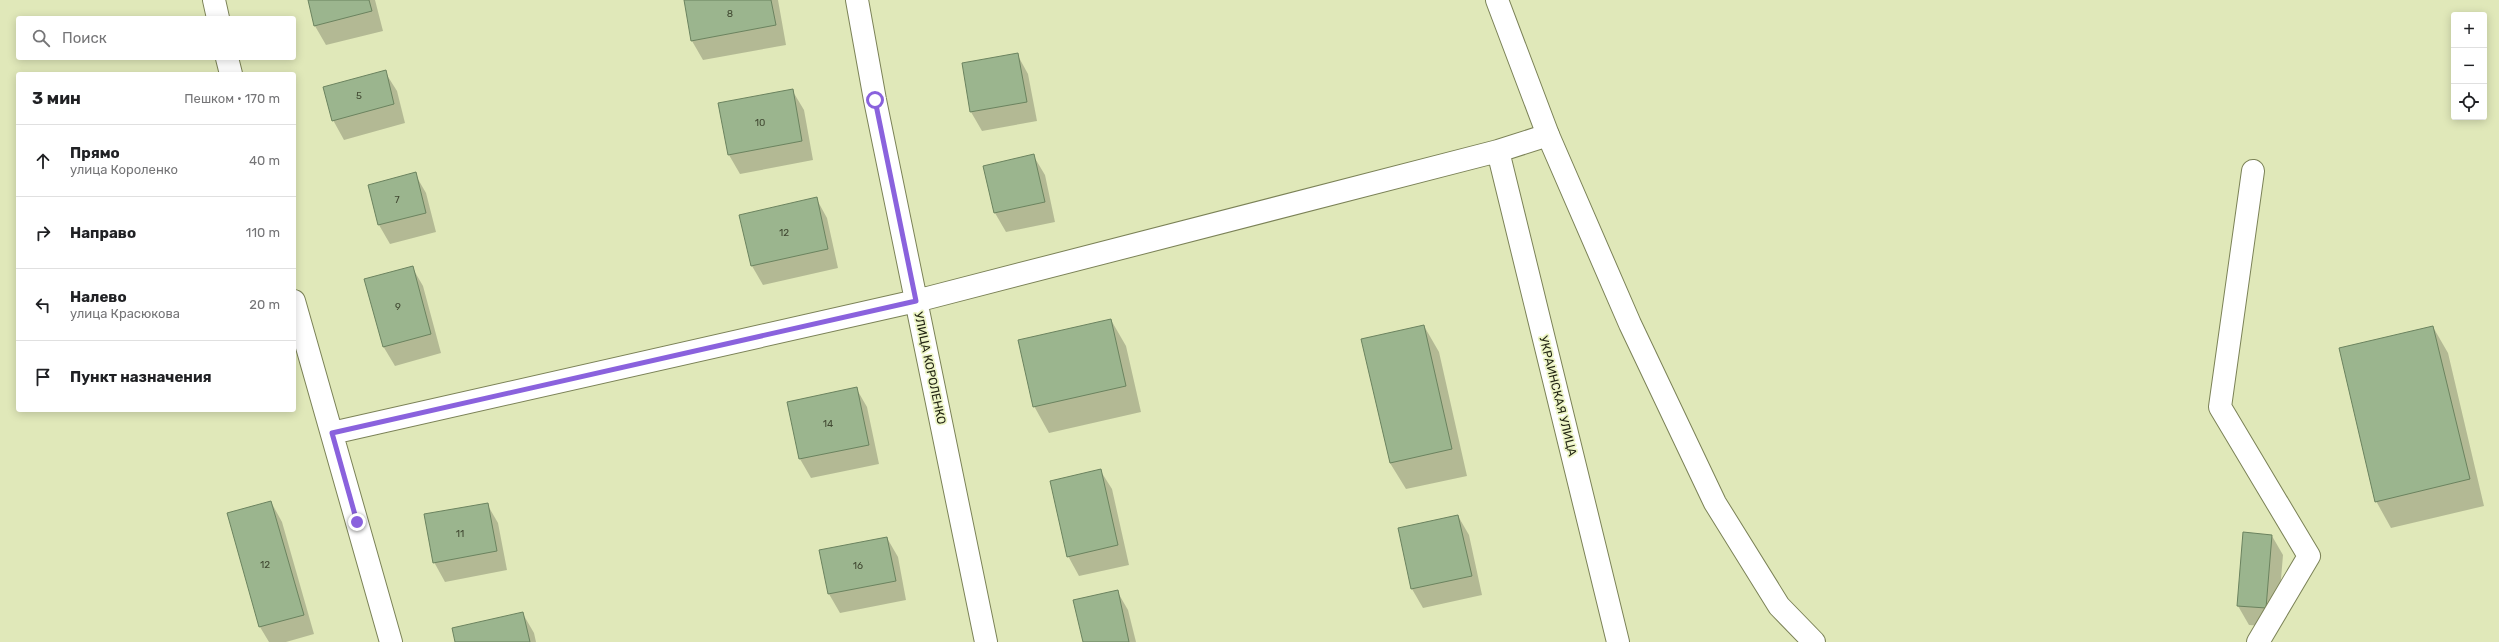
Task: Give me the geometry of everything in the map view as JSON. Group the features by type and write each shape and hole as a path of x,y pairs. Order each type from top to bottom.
{"street":[{"path":"214,0 218,16"},
{"name":"УЛИЦА КОРОЛЕНКО","path":"857,0 916,301 986,642"},
{"path":"1497,0 1548,135 1630,324 1715,503 1779,606 1814,642"},
{"path":"228,60 230,72"},
{"path":"332,433 916,301 1498,151 1548,135"},
{"name":"УКРАИНСКАЯ УЛИЦА","path":"1498,151 1618,642"},
{"path":"2253,171 2220,407 2310,556 2258,642"},
{"path":"296,308 391,642"}],"building":[{"path":"308,0 369,0 372,11 314,26"},
{"path":"684,0 771,0 776,25 691,41"},
{"path":"1018,53 1027,102 970,112 962,63"},
{"path":"386,70 394,104 332,121 323,87"},
{"path":"793,89 802,141 728,155 718,103"},
{"path":"1034,154 1045,202 994,213 983,166"},
{"path":"416,172 426,213 378,225 368,185"},
{"path":"817,197 828,249 751,266 739,215"},
{"path":"413,266 431,334 383,347 364,279"},
{"path":"1111,319 1126,386 1033,407 1018,340"},
{"path":"1424,325 1452,449 1390,463 1361,339"},
{"path":"2433,326 2470,479 2375,502 2339,348"},
{"path":"857,387 869,445 799,459 787,402"},
{"path":"1101,469 1118,545 1067,557 1050,481"},
{"path":"271,501 304,615 259,627 227,513"},
{"path":"488,503 497,551 433,563 424,514"},
{"path":"1458,515 1472,576 1411,589 1398,528"},
{"path":"2243,532 2272,535 2266,608 2237,606"},
{"path":"887,537 896,581 828,594 819,550"},
{"path":"1118,590 1129,642 1083,642 1073,600"},
{"path":"523,612 530,642 455,642 452,628"}],"route":[{"path":"357,522 332,433 916,301 875,100"}]}
